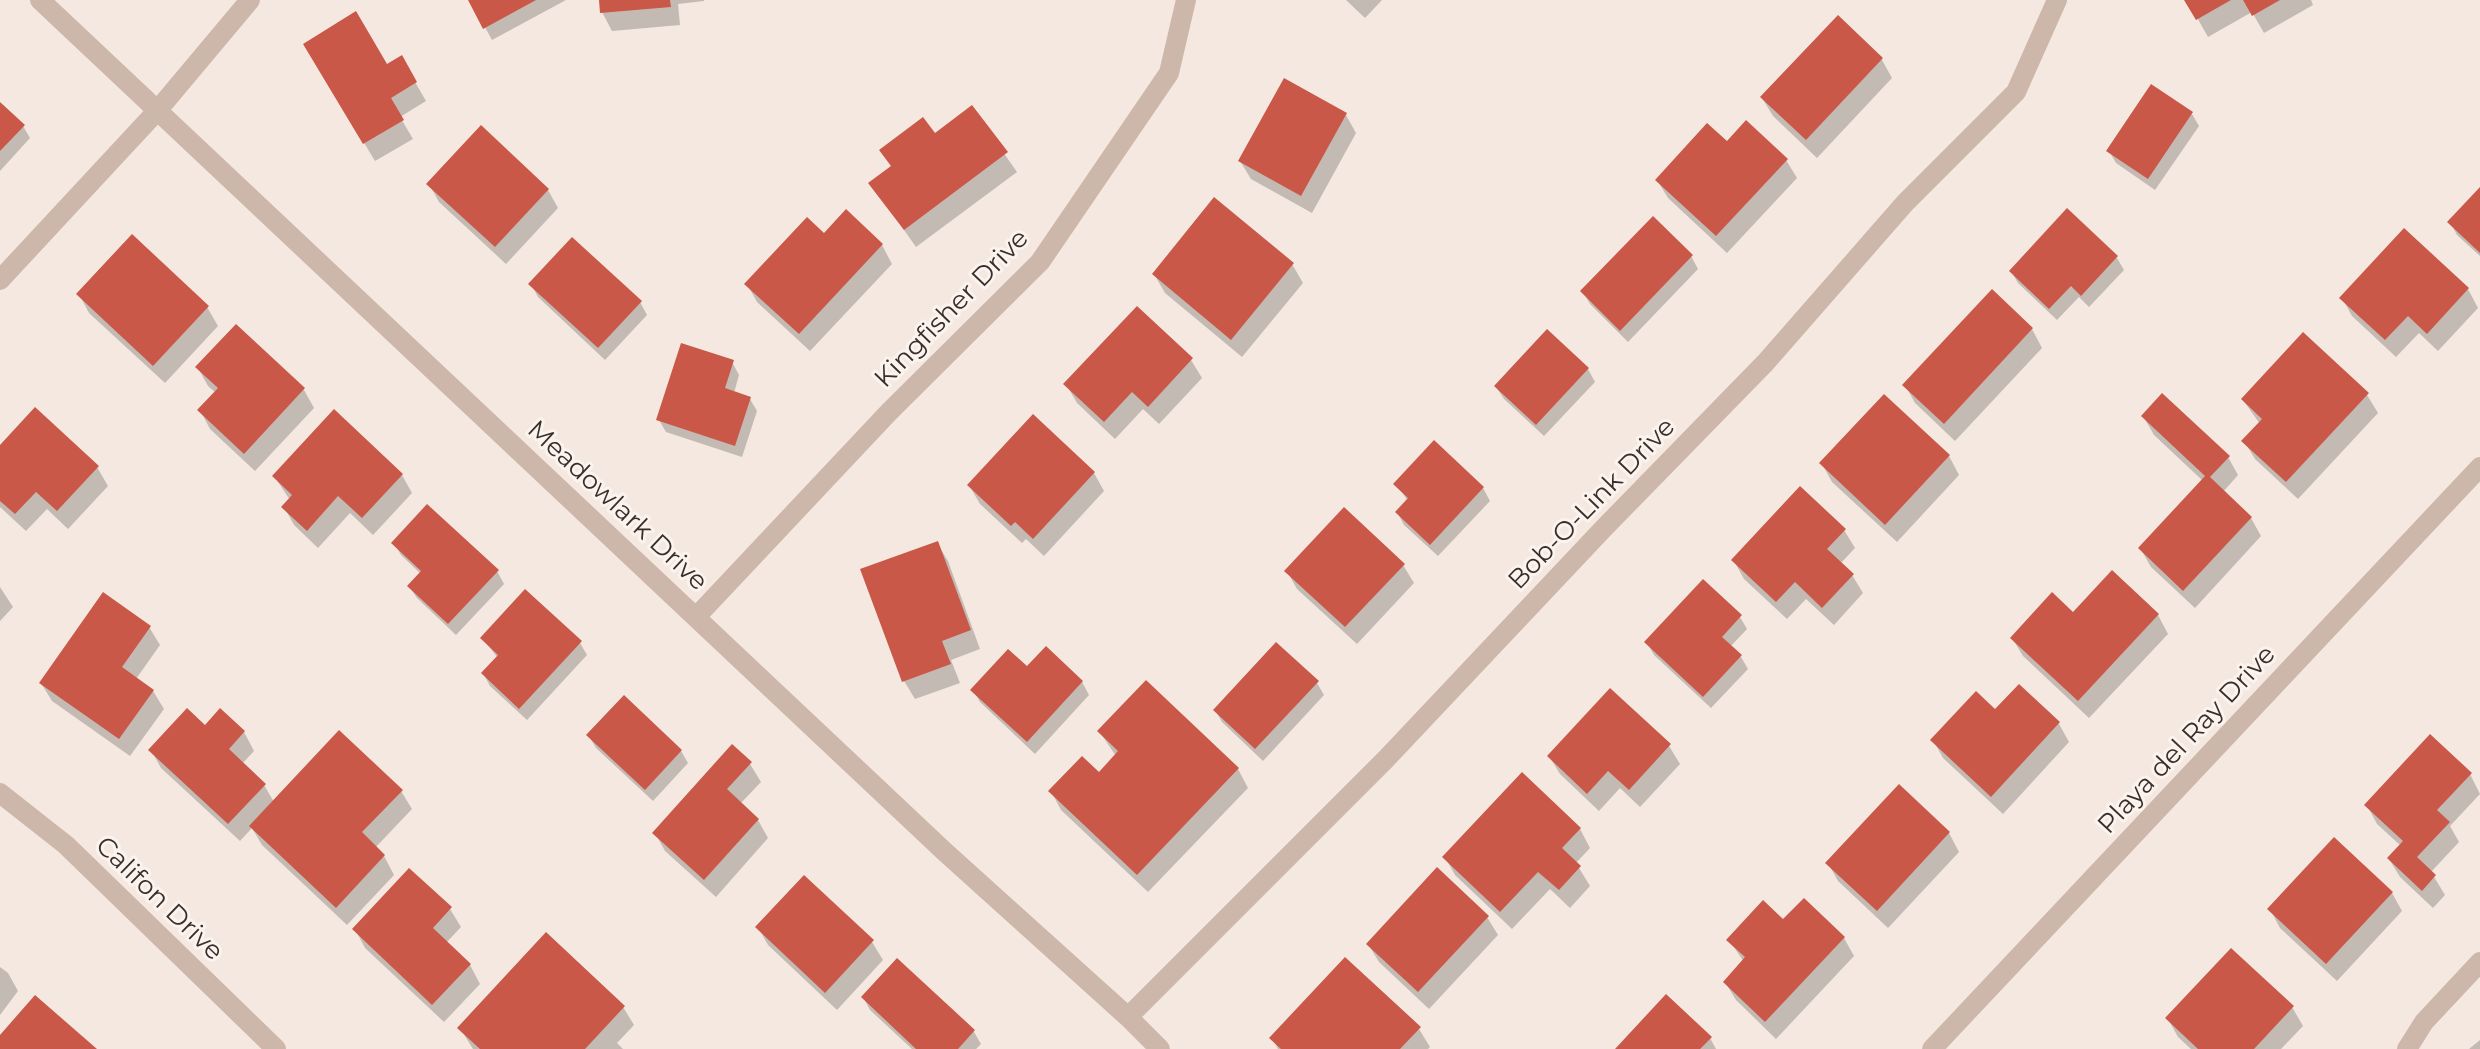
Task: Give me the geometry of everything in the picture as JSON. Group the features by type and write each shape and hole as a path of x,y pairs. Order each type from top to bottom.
{"street":[{"name":"Meadowlark Drive","path":"40,0 945,852 1160,1049"},
{"path":"0,280 157,111 250,0"},
{"name":"Kingfisher Drive","path":"697,616 889,412 1040,262 1169,73 1186,0"},
{"name":"Bob-O-Link Drive","path":"1128,1017 1386,759 1766,362 1905,203 2016,92 2057,0"},
{"name":"Playa del Ray Drive","path":"1932,1049 2480,467"},
{"name":"Califon Drive","path":"0,793 66,845 276,1049"},
{"path":"2407,1049 2424,1022 2480,962"}],"building":[{"path":"468,0 536,0 483,29"},
{"path":"599,0 670,0 671,7 600,13"},
{"path":"2184,0 2231,0 2196,20"},
{"path":"2243,0 2280,0 2252,16"},
{"path":"356,11 387,64 402,55 417,82 391,98 404,120 363,144 303,44"},
{"path":"1838,15 1883,58 1806,140 1760,97"},
{"path":"1284,78 1347,113 1301,196 1238,161"},
{"path":"2151,84 2193,112 2148,179 2106,151"},
{"path":"0,102 25,125 0,151"},
{"path":"972,105 1008,152 904,230 868,183 891,166 879,150 923,117 935,133"},
{"path":"1746,120 1788,159 1716,236 1655,180 1707,123 1727,141"},
{"path":"481,125 549,189 495,247 426,184"},
{"path":"2480,187 2480,253 2447,222"},
{"path":"1214,197 1294,263 1231,340 1152,274"},
{"path":"2067,208 2118,256 2081,296 2071,286 2049,309 2009,271"},
{"path":"846,209 883,244 799,334 744,284 807,217 824,233"},
{"path":"1653,216 1693,255 1620,331 1580,291"},
{"path":"2404,228 2469,288 2427,334 2408,316 2385,340 2339,298"},
{"path":"132,234 209,306 153,366 76,294"},
{"path":"572,237 642,301 598,348 528,284"},
{"path":"1992,289 2033,328 1944,424 1902,385"},
{"path":"1137,306 1193,358 1148,407 1132,392 1104,422 1063,384"},
{"path":"236,324 305,388 244,454 197,410 218,388 195,367"},
{"path":"1547,329 1589,368 1536,425 1494,386"},
{"path":"2303,332 2369,393 2286,482 2241,441 2262,419 2241,399"},
{"path":"681,343 734,360 725,388 751,397 735,446 656,420"},
{"path":"2162,393 2230,456 2210,477 2252,517 2183,591 2138,548 2205,476 2141,416"},
{"path":"1884,394 1950,455 1885,525 1819,463"},
{"path":"35,407 99,466 57,511 36,492 15,514 0,501 0,445"},
{"path":"334,409 403,474 362,518 338,496 307,531 281,507 292,495 272,476"},
{"path":"1033,414 1095,472 1033,539 1015,522 1011,526 967,485"},
{"path":"1434,440 1484,487 1430,545 1395,512 1408,498 1393,484"},
{"path":"1800,486 1846,529 1827,549 1854,574 1822,608 1795,582 1776,602 1731,560"},
{"path":"427,504 499,570 448,624 407,586 421,571 391,543"},
{"path":"1344,507 1405,564 1345,627 1284,571"},
{"path":"938,541 971,630 942,641 951,664 902,682 860,569"},
{"path":"2112,570 2159,614 2078,701 2010,638 2052,592 2073,612"},
{"path":"1703,579 1742,615 1722,637 1742,655 1703,697 1644,642"},
{"path":"525,589 582,641 519,709 481,673 498,655 480,638"},
{"path":"103,592 151,626 122,667 154,690 119,739 39,683"},
{"path":"1276,642 1319,681 1255,749 1213,710"},
{"path":"1046,646 1083,681 1027,742 970,690 1008,649 1027,666"},
{"path":"1146,680 1239,768 1137,875 1048,791 1082,756 1099,772 1118,751 1097,731"},
{"path":"2019,684 2060,722 1991,797 1930,740 1976,691 1995,709"},
{"path":"1610,688 1671,744 1629,790 1608,771 1587,794 1547,756"},
{"path":"624,695 682,750 645,790 586,735"},
{"path":"187,708 205,725 220,708 245,731 229,749 266,784 228,824 148,750"},
{"path":"339,730 403,790 362,832 385,855 336,908 249,826"},
{"path":"2430,734 2472,773 2437,810 2450,822 2417,857 2436,875 2422,891 2387,858 2403,841 2364,805"},
{"path":"732,744 752,762 727,789 759,819 704,880 652,833"},
{"path":"1522,772 1581,828 1562,848 1581,866 1559,890 1538,872 1500,912 1442,857"},
{"path":"1899,784 1950,832 1877,911 1825,863"},
{"path":"2334,837 2393,892 2326,964 2267,909"},
{"path":"1437,867 1489,916 1418,992 1366,944"},
{"path":"409,868 452,907 433,928 471,964 432,1005 352,929"},
{"path":"804,875 874,940 825,993 755,927"},
{"path":"1804,898 1845,937 1765,1022 1723,982 1745,957 1726,940 1763,900 1783,919"},
{"path":"546,932 625,1006 585,1049 480,1049 457,1028"},
{"path":"2231,948 2294,1006 2254,1049 2198,1049 2165,1018"},
{"path":"1345,957 1421,1027 1400,1049 1281,1049 1269,1038"},
{"path":"897,958 975,1030 958,1049 916,1049 861,997"},
{"path":"1666,994 1712,1037 1700,1049 1615,1049"},
{"path":"35,995 97,1049 0,1049 0,1035"}]}
